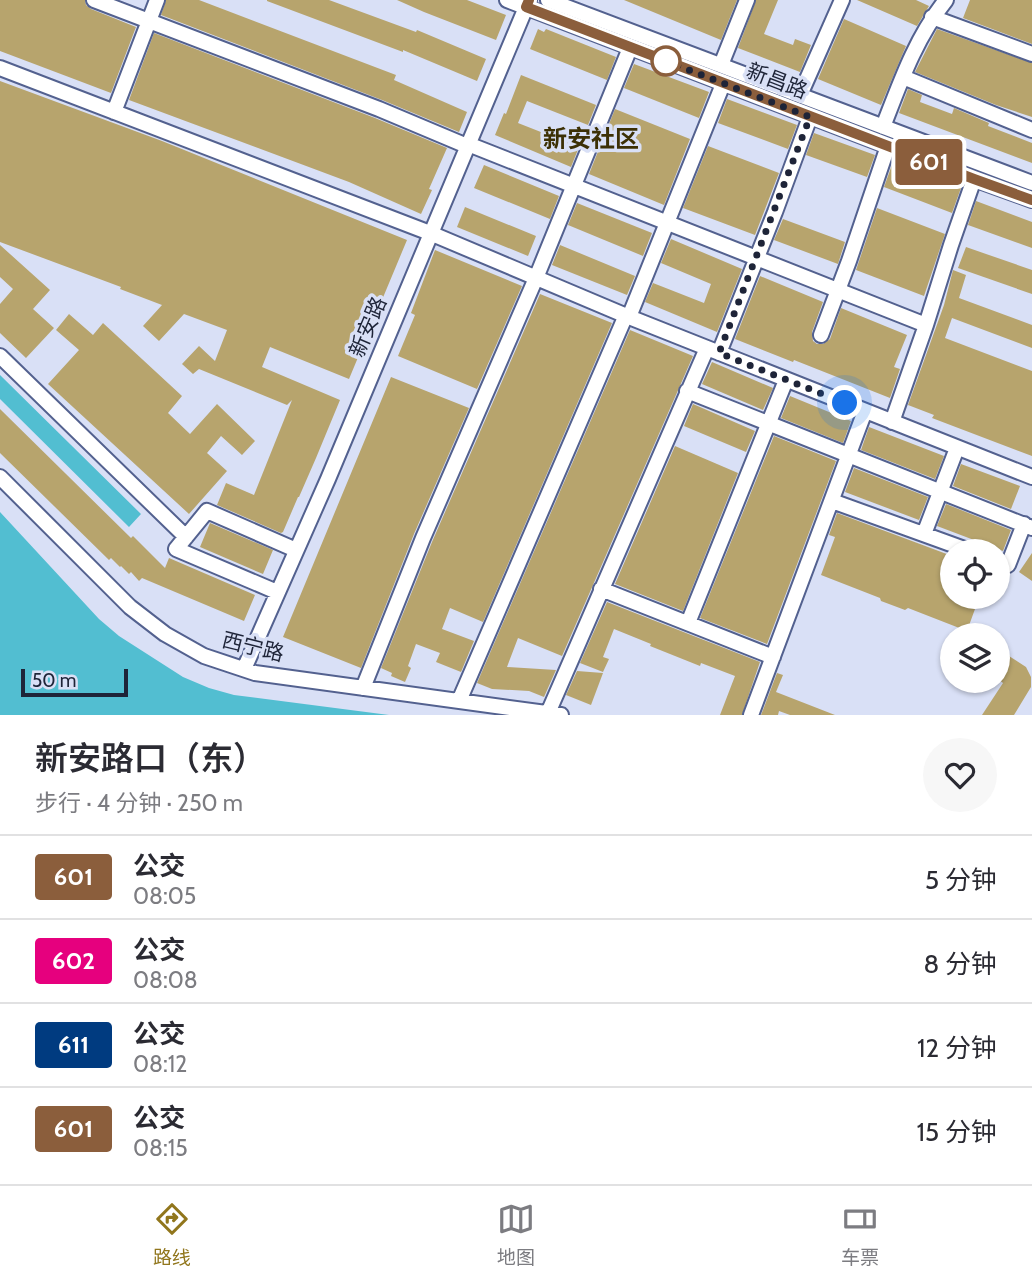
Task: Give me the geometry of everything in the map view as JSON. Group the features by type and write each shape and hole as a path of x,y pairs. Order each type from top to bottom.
{"street":[{"path":"94,0 379,109 926,326"},
{"path":"114,112 157,0"},
{"name":"新昌路","path":"507,0 527,4 630,48 1032,200"},
{"name":"新昌路","path":"548,0 1032,183"},
{"path":"721,65 747,0"},
{"path":"800,95 842,0"},
{"path":"883,127 932,17 946,0"},
{"name":"新安路","path":"244,669 527,4"},
{"path":"932,17 1032,54"},
{"path":"363,688 423,538 536,278 630,48"},
{"path":"0,68 430,233 627,316 1032,477"},
{"path":"903,77 1032,130"},
{"path":"459,701 667,223 723,83"},
{"path":"554,714 601,589 687,391 713,350 757,258 810,117"},
{"path":"821,335 888,146"},
{"path":"892,422 974,179"},
{"path":"0,356 186,537"},
{"path":"688,623 786,380"},
{"path":"687,391 1028,526 1010,561"},
{"path":"751,715 865,411"},
{"path":"924,534 957,448"},
{"name":"西宁路","path":"0,477 114,592 147,621 204,656 255,673 554,714"},
{"path":"832,500 940,540"},
{"path":"277,592 176,549 207,511 296,550"},
{"path":"601,589 773,657"}],"water":[{"path":"0,375 141,514 129,527 0,399"},
{"path":"0,512 99,619 119,636 183,677 234,695 389,715 0,715"}],"building":[{"path":"0,0 85,0 91,9 136,27 111,93 0,51"},
{"path":"166,0 199,0 396,75 394,80 467,112 459,132 161,15"},
{"path":"267,0 329,0 416,32 417,30 486,59 477,81 403,50"},
{"path":"397,0 467,0 506,15 496,40"},
{"path":"624,0 737,0 721,40"},
{"path":"756,0 778,0 764,34 793,45 795,39 811,45 800,72 738,48"},
{"path":"857,0 916,0 929,6 917,26"},
{"path":"970,0 1032,0 1032,44 963,18"},
{"path":"844,19 906,46 881,105 818,79"},
{"path":"538,29 544,32 546,29 616,57 607,80 530,49"},
{"path":"937,29 1032,63 1032,117 915,72"},
{"path":"154,33 447,148 421,214 349,182 129,100"},
{"path":"634,64 709,92 699,118 624,88"},
{"path":"521,75 596,105 588,125 527,101 518,123 579,147 571,167 495,135"},
{"path":"0,81 162,141 407,240 349,379 270,347 262,367 340,400 283,532 217,505 226,483 254,495 292,400 287,405 199,369 193,374 182,364 199,346 215,361 227,330 184,314 159,341 143,326 162,305 0,242"},
{"path":"908,89 922,95 920,102 952,114 954,108 989,123 988,126 1032,143 1032,163 899,113"},
{"path":"727,99 797,125 788,149 718,123"},
{"path":"615,109 690,139 664,205 589,174"},
{"path":"814,133 875,155 867,177 806,155"},
{"path":"708,146 779,173 755,235 683,208"},
{"path":"893,162 961,188 952,213 884,187"},
{"path":"484,165 559,196 550,219 474,188"},
{"path":"976,201 1032,222 1032,248 968,225"},
{"path":"577,203 652,233 643,256 568,225"},
{"path":"465,207 536,236 528,256 457,227"},
{"path":"877,208 945,234 924,296 856,270"},
{"path":"783,219 845,242 838,264 774,240"},
{"path":"671,239 742,269 717,332 645,302 653,283 704,303 711,284 661,263"},
{"path":"0,245 50,290 33,309 54,328 26,358 0,333 0,304 13,289 0,277"},
{"path":"560,245 635,276 627,295 552,265"},
{"path":"966,247 1032,270 1032,294 958,268"},
{"path":"435,250 522,286 477,389 398,356 415,315 411,313"},
{"path":"953,270 966,275 959,298 1032,325 1032,348 952,318 945,338 1032,371 1032,456 932,418 934,415 908,405 944,305"},
{"path":"760,276 823,302 812,332 813,341 817,344 823,344 830,339 841,308 907,335 894,367 900,369 890,398 735,339"},
{"path":"540,294 612,323 483,622 450,608 442,629 474,641 461,672 436,662 440,653 416,644 405,682 381,668 432,542"},
{"path":"69,314 93,335 103,323 182,396 168,413 190,434 217,404 255,441 242,455 221,436 207,453 227,471 189,514 48,384 79,350 56,330"},
{"path":"630,330 693,356 562,656 518,638 507,667 556,670 544,697 529,691 492,689 477,683"},
{"path":"712,362 773,388 763,410 702,384"},
{"path":"391,377 469,408 414,534 361,668 283,637"},
{"path":"790,396 851,421 843,443 781,418"},
{"path":"693,404 755,431 746,452 684,426"},
{"path":"0,409 165,568 169,558 255,595 244,621 142,578 139,581 111,558 109,560 0,453"},
{"path":"869,427 944,456 935,479 861,450"},
{"path":"774,436 836,461 767,644 700,618"},
{"path":"675,446 738,473 683,611 615,584"},
{"path":"961,464 1020,486 1011,509 953,486"},
{"path":"854,468 928,497 919,520 845,492"},
{"path":"946,504 1011,530 1008,539 971,539 937,526"},
{"path":"837,513 940,552 940,609 975,609 970,623 946,623 908,608 905,610 821,575 835,537 829,535"},
{"path":"210,523 273,550 263,574 200,547"},
{"path":"1032,553 1032,581 1019,572"},
{"path":"607,602 760,662 742,715 720,715 735,676 701,663 700,666 614,629 603,657 609,659 603,672 580,663"},
{"path":"1010,657 1026,667 1031,677 1031,687 1014,715 982,715 996,693 1010,693"},
{"path":"577,671 603,673 591,705 566,695"},
{"path":"777,673 783,675 776,692 835,715 790,715 779,711 778,715 761,715"}],"bus line":[{"name":"601","path":"529,0 526,7 1032,200"}],"district":[{"name":"新安社区","path":"591,139"}],"route":[{"path":"666,61 810,117 719,353 845,403"}]}
